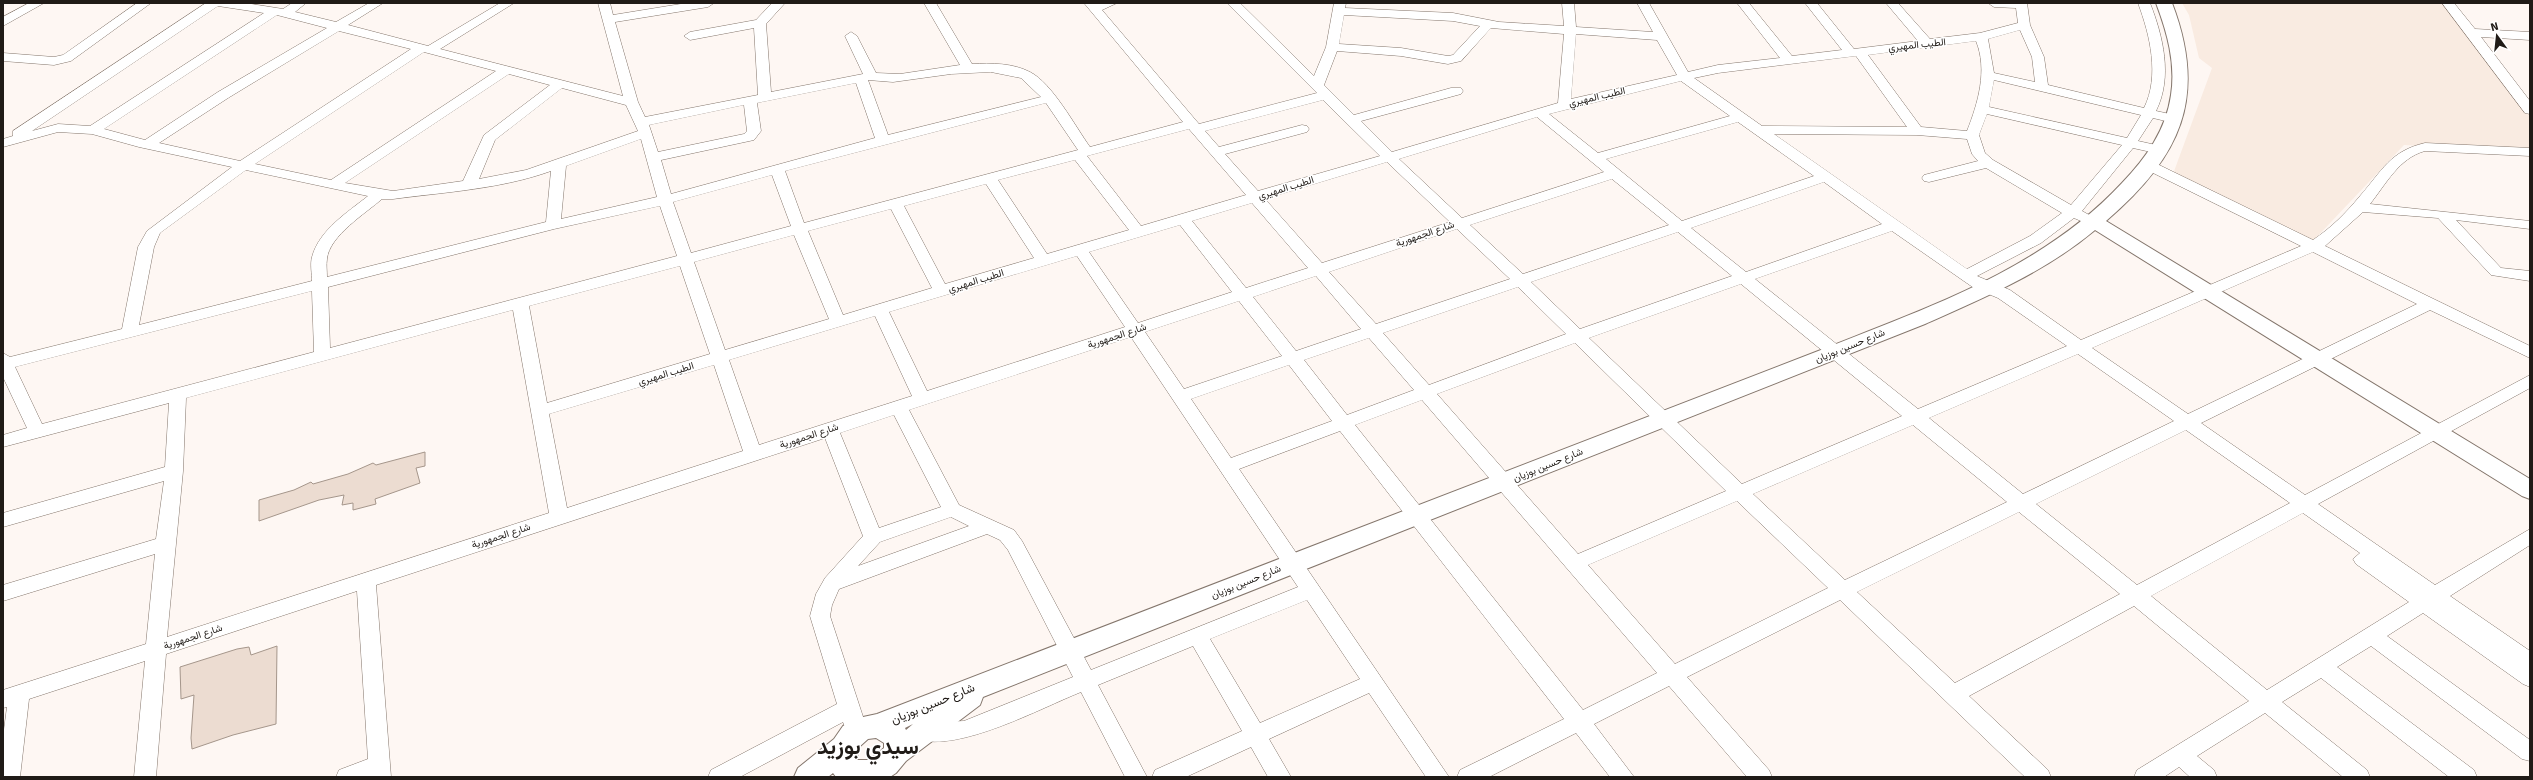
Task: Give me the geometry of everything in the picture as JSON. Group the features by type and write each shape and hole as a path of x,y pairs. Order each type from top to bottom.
{"main road":[{"name":"شارع حسين بوزيان","path":"808,777 857,728 988,683 1072,652 1292,564 1505,482 1834,352 1985,289 2052,253 2096,222 2126,193 2160,150 2174,119 2180,94 2181,68 2177,41 2164,3"},
{"path":"2096,222 2530,490"},
{"name":"شارع حسين بوزيان","path":"876,771 988,683"},
{"path":"857,728 888,729 896,735 899,743 876,771 851,772 844,766 841,758 857,728"}],"street":[{"path":"3,22 38,3"},
{"path":"3,58 54,61 67,58 145,3"},
{"path":"4,142 214,3"},
{"path":"222,3 280,13 561,83 630,102"},
{"path":"93,130 280,13 300,3"},
{"path":"148,144 223,95 377,3"},
{"path":"130,332 146,247 154,231 245,164 426,49 508,3"},
{"path":"604,3 607,20 630,102 644,128 665,200 687,258 753,454"},
{"path":"607,20 693,4 708,3"},
{"path":"690,36 760,24 779,3"},
{"path":"930,3 967,67"},
{"path":"1092,6 1111,3"},
{"path":"1233,3 1350,120 1520,280 1662,419 2040,777"},
{"path":"1564,105 1570,31 1568,3"},
{"path":"1643,3 1660,36 1685,78 1966,276 2075,349 2430,599 2530,662"},
{"path":"1743,3 1788,60"},
{"path":"1811,3 1854,52 1917,130"},
{"path":"1892,3 1927,44"},
{"path":"1994,3 2021,4 2024,25 2038,57 2042,86"},
{"path":"1966,276 2033,240 2072,212 2131,143 2149,112 2158,89 2156,50 2148,12 2144,3"},
{"path":"2448,3 2530,110"},
{"path":"1092,6 1216,152 1505,482 1760,777"},
{"path":"1321,90 1340,7 1453,17 1488,24 1570,31 1660,36"},
{"path":"760,24 764,97"},
{"path":"1332,47 1401,52 1448,60 1457,58 1488,24"},
{"name":"الطيب المهيري","path":"540,411 1564,105 1685,78 1718,69 1980,38 2024,25"},
{"path":"2472,33 2530,36"},
{"path":"851,36 866,77 883,140"},
{"path":"1980,38 1984,47 1988,74 1982,109 1972,135 1979,154 1988,163 2072,212 2096,222"},
{"path":"4,142 58,128 93,130 148,144 245,164 333,185 379,194 403,194 469,185 529,174 559,165 644,128 750,100 866,77 894,78 967,67 1025,74 1048,99 1082,153 1138,232"},
{"path":"333,185 508,70"},
{"path":"1988,74 2174,119"},
{"path":"469,185 489,138 561,83"},
{"path":"2511,84 2530,85"},
{"path":"3,441 1082,153 1194,126 1321,90"},
{"path":"1350,120 1456,91"},
{"path":"37,432 4,361 130,332 552,225 665,200 883,140 1048,99"},
{"path":"653,157 749,137 754,131 750,100"},
{"path":"1982,109 2160,150"},
{"path":"1539,112 2359,777"},
{"path":"1596,158 1740,117"},
{"path":"1216,152 1302,129"},
{"path":"1758,130 1917,130 1972,135"},
{"path":"1575,563 2313,247 2328,238 2359,207 2398,158 2412,149 2425,147 2530,152"},
{"path":"1928,178 1988,163"},
{"path":"552,225 559,165"},
{"path":"2148,165 2530,353"},
{"path":"778,168 799,228 838,322"},
{"name":"شارع الجمهورية","path":"11,696 1614,173"},
{"path":"1179,397 1678,225 1825,177"},
{"path":"989,178 1043,260"},
{"path":"322,356 319,258 324,242 379,194"},
{"path":"895,203 941,291"},
{"path":"2359,207 2442,214 2530,225"},
{"path":"2442,214 2496,272 2530,276"},
{"path":"1183,219 1623,777"},
{"path":"1226,466 1577,336 1894,225"},
{"path":"1080,250 1438,777"},
{"path":"520,303 559,517"},
{"path":"1468,777 1843,590 2430,304"},
{"path":"880,309 922,399"},
{"path":"1954,694 2530,381"},
{"path":"145,777 165,544 174,471 178,394"},
{"path":"899,407 952,510 985,527 1007,535 1016,546 1136,777"},
{"path":"830,429 873,537"},
{"path":"3,520 174,471"},
{"path":"719,777 857,728 820,616 821,605 834,583 873,537 952,510"},
{"path":"834,583 985,527"},
{"path":"2146,777 2530,536"},
{"path":"3,593 165,544"},
{"path":"347,777 380,771 366,580"},
{"path":"925,732 965,730 1310,590"},
{"path":"2430,599 2530,678"},
{"path":"1198,636 1280,777"},
{"path":"2372,636 2530,752"},
{"path":"2322,667 2466,777"},
{"path":"1163,777 1373,682"},
{"path":"9,777 11,696"},
{"path":"2181,755 2206,777"}],"shaded area":[{"path":"2182,3 2453,3 2530,101 2530,152 2404,145 2313,241 2173,174 2212,68 2199,58 2189,15"}],"building":[{"path":"425,452 425,466 416,468 420,483 375,499 376,504 353,510 353,503 342,505 344,495 319,500 259,521 259,500 294,490 311,482 313,484 348,474 373,463 376,465"},
{"path":"277,646 276,724 233,735 192,749 191,738 194,695 181,699 180,667 237,649 249,647 251,655"}],"district":[{"name":"سيدي بوزيد","path":"868,746"}]}
